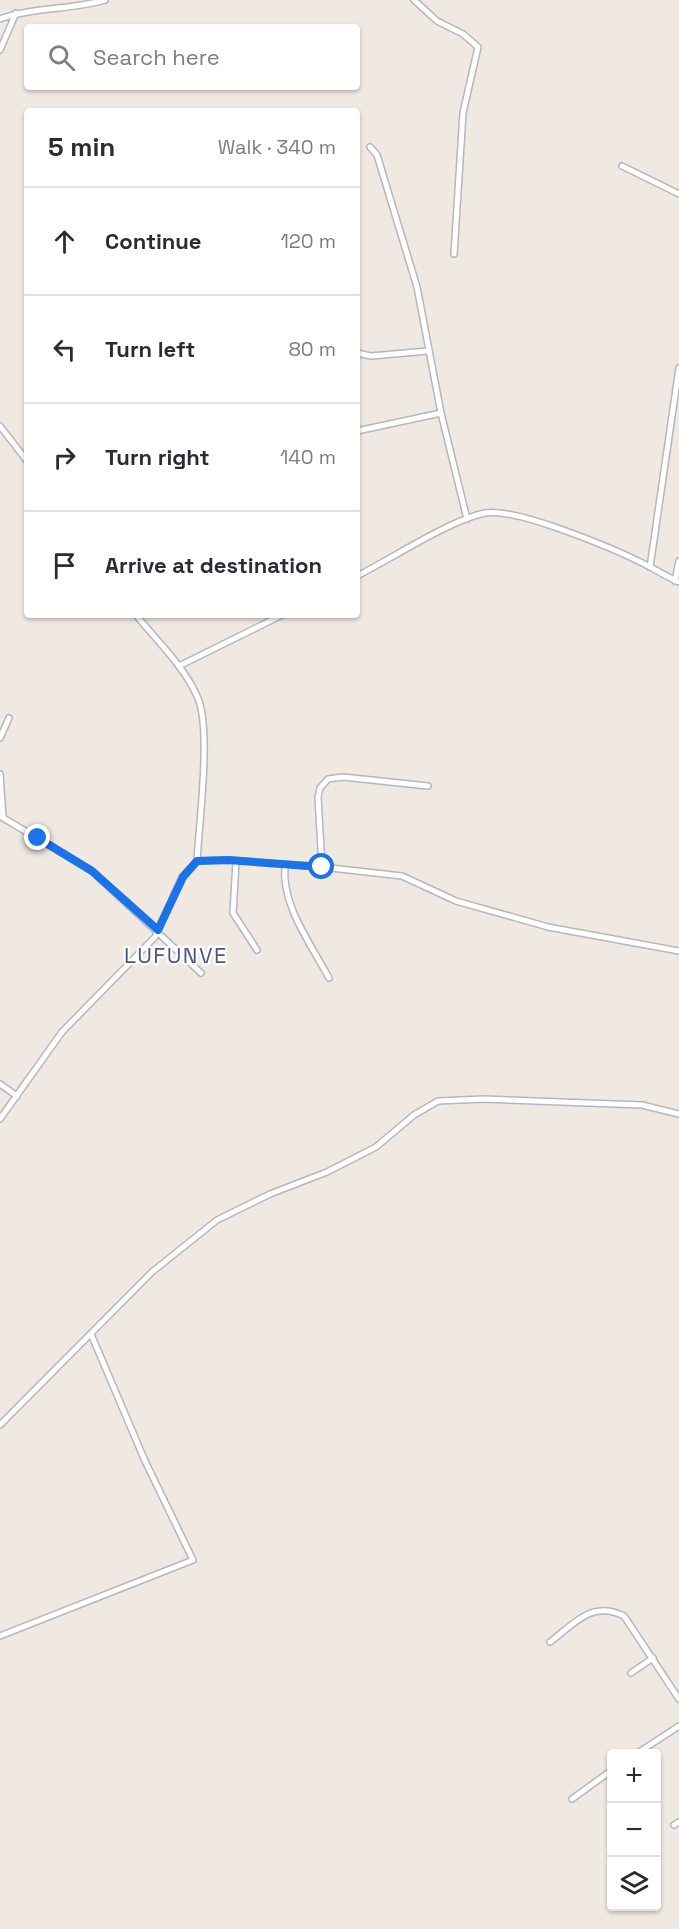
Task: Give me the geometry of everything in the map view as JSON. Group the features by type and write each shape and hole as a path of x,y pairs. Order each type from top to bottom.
{"street":[{"path":"0,19 16,13 51,10 105,0"},
{"path":"414,0 437,21 475,43 478,52 464,113 454,254"},
{"path":"0,50 16,13"},
{"path":"370,147 377,155 409,259 441,413 467,519"},
{"path":"622,166 679,194"},
{"path":"360,354 371,356 428,351"},
{"path":"650,567 679,368"},
{"path":"360,430 441,413"},
{"path":"0,426 24,456"},
{"path":"360,574 467,519 488,513 503,513 527,519 616,551 677,581 679,561"},
{"path":"0,1119 62,1032 154,937 183,877 197,861 203,732 198,698 179,666 139,618"},
{"path":"179,666 276,618"},
{"path":"0,738 9,718"},
{"path":"0,774 1,817 92,871 158,930 201,973"},
{"path":"322,867 318,797 320,788 328,779 343,777 428,786"},
{"path":"197,861 228,860 402,876 456,901 548,927 679,951"},
{"path":"236,862 233,913 257,950"},
{"path":"285,866 285,885 289,901 330,978"},
{"path":"0,1084 17,1096"},
{"path":"0,1425 152,1272 217,1220 270,1194 327,1172 376,1147 414,1115 438,1101 484,1099 642,1105 679,1114"},
{"path":"0,1636 193,1560 145,1461 91,1334"},
{"path":"550,1642 593,1611 610,1609 624,1616 679,1699"},
{"path":"631,1673 653,1658"},
{"path":"643,1749 679,1725"},
{"path":"572,1799 607,1774"}],"district":[{"name":"LUFUNVE","path":"176,955"}],"route":[{"path":"38,838 92,871 158,930 183,877 197,861 228,860 322,867"}]}
